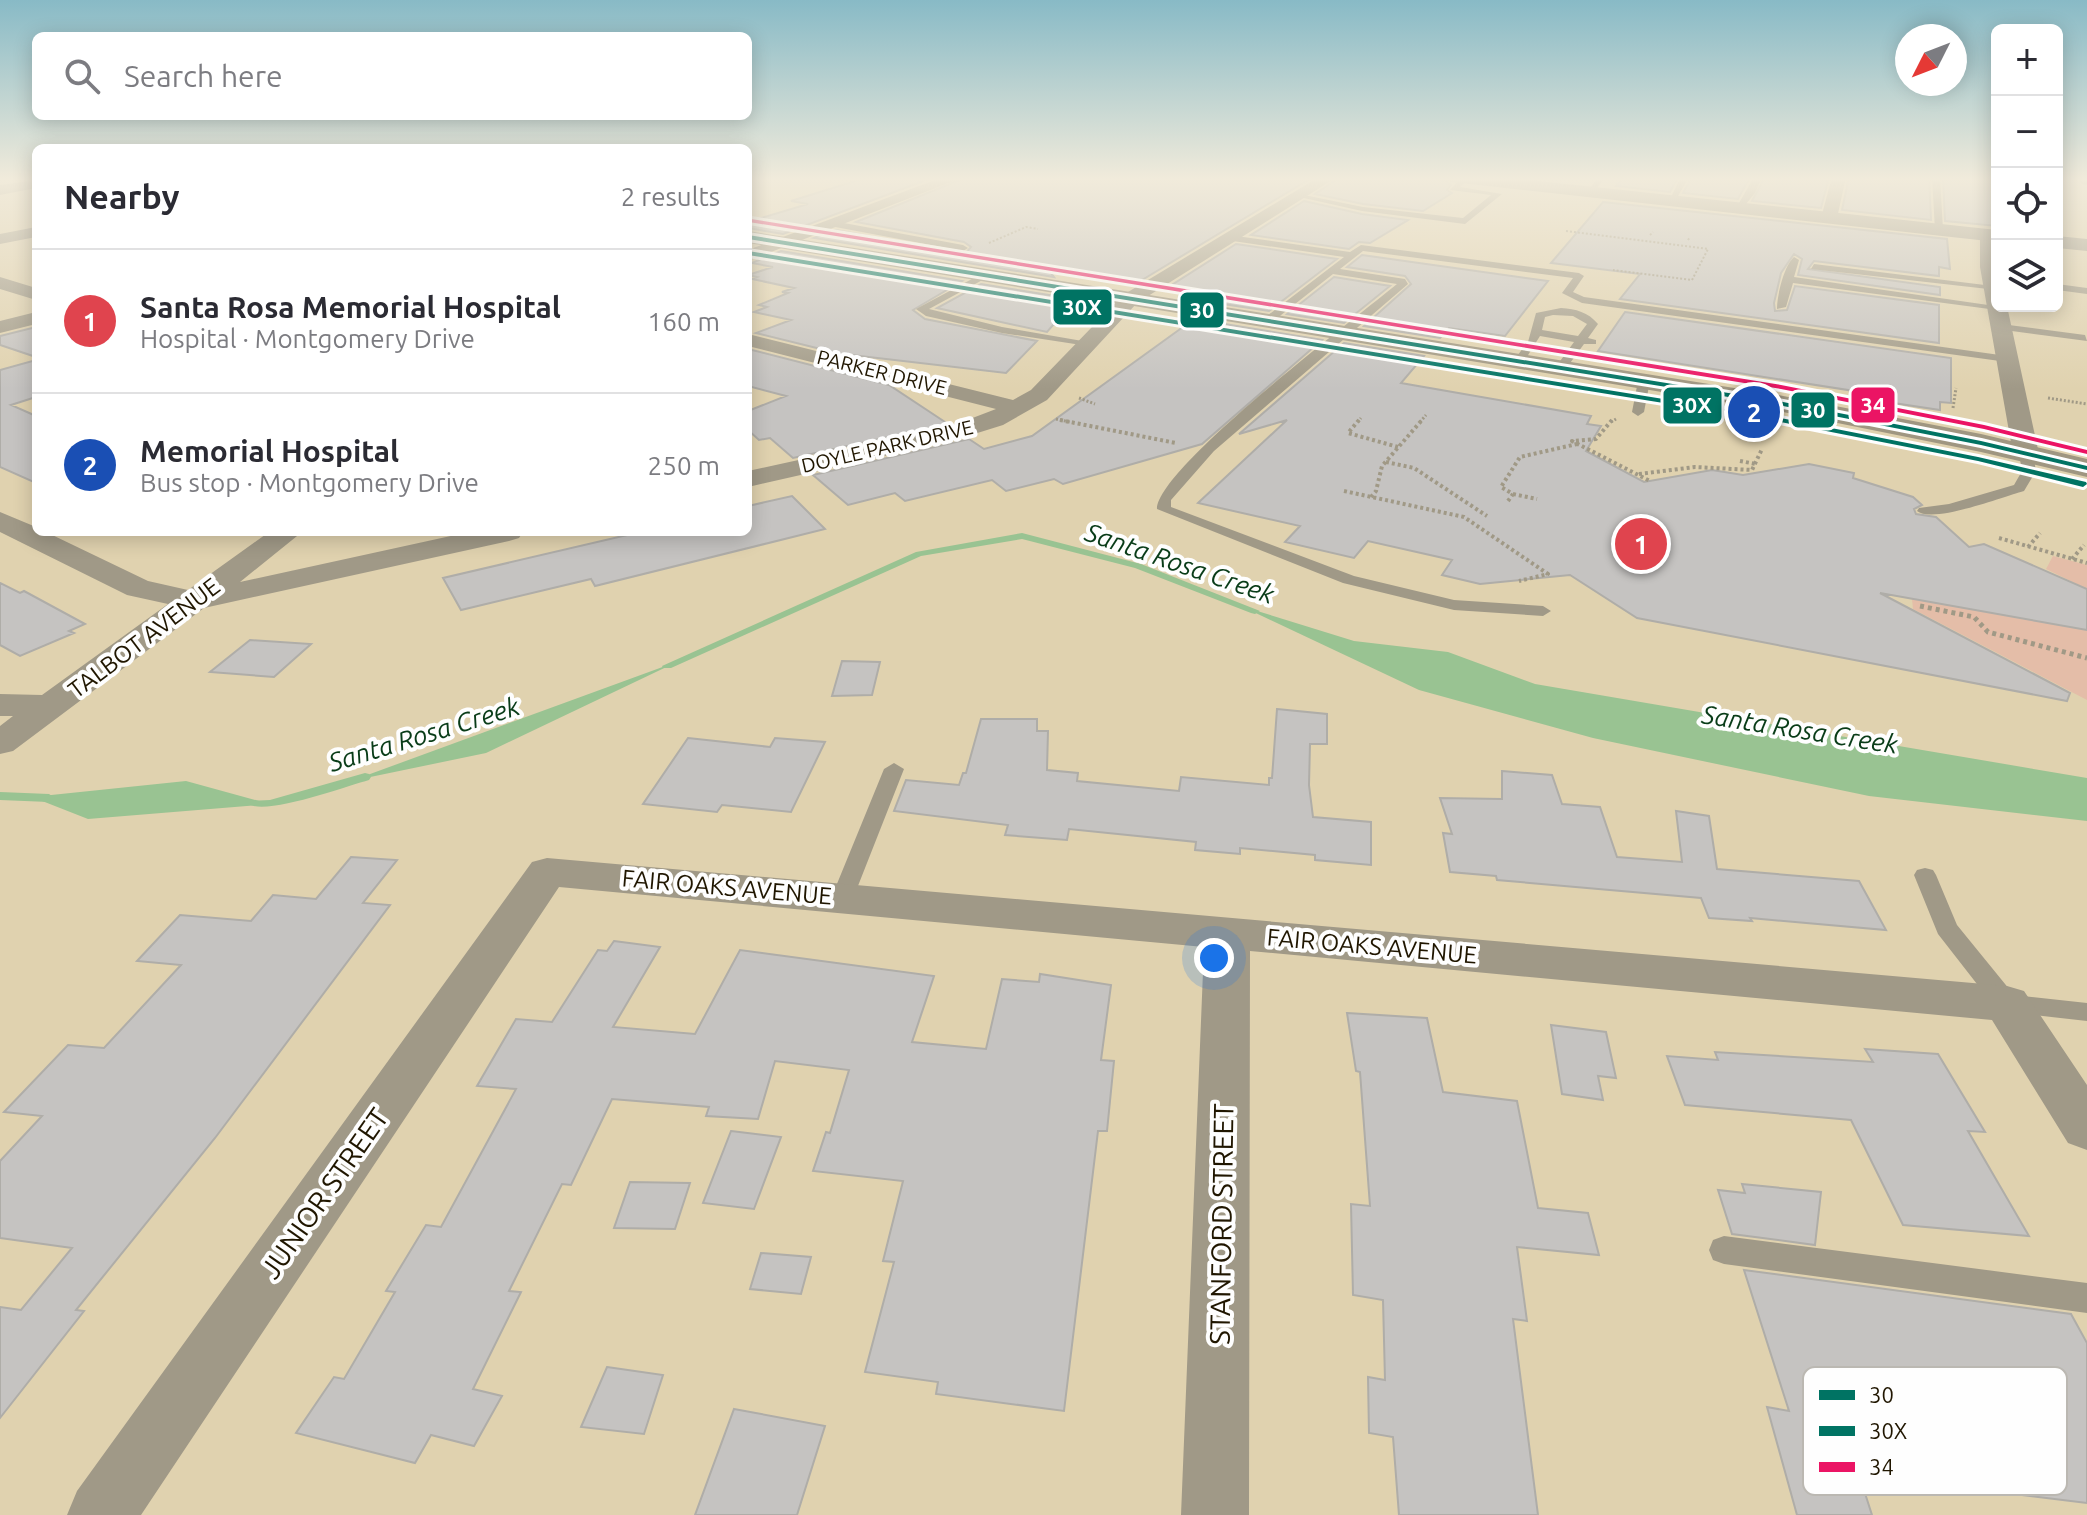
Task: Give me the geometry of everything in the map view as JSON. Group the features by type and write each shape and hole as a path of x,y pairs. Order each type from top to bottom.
{"main road":[{"path":"818,248 1644,381 1889,424 2087,468"}],"street":[{"name":"DOYLE PARK DRIVE","path":"752,478 955,433 994,420 1039,395 1130,299 1213,248"},
{"path":"0,283 32,293"},
{"path":"1999,312 2026,454"},
{"path":"0,327 32,319"},
{"name":"PARKER DRIVE","path":"752,341 1016,408"},
{"path":"0,521 138,588 194,601 491,536"},
{"name":"TALBOT AVENUE","path":"20,719 194,601 283,536"},
{"name":"FAIR OAKS AVENUE","path":"547,872 843,896 2007,1004"},
{"name":"JUNIOR STREET","path":"101,1515 547,872"},
{"name":"STANFORD STREET","path":"1215,1515 1227,932"},
{"path":"2007,1004 2087,1128"}],"lane":[{"path":"1299,248 1352,255"},
{"path":"1267,321 1361,248 1579,276 1567,293 1582,300 2007,359"},
{"path":"1781,307 1794,260"},
{"path":"1814,267 1991,295"},
{"path":"1332,271 1405,282 1209,448 1164,499 1164,509 1349,580 1454,605 1543,611"},
{"path":"985,275 921,309 930,314 1002,330 1088,343"},
{"path":"1787,279 1991,296"},
{"path":"2063,288 2087,291"},
{"path":"2030,312 2085,338"},
{"path":"1519,361 1533,342 1540,315 1586,316 1593,324 1561,368"},
{"path":"1536,332 1596,342"},
{"path":"1638,412 1644,381"},
{"path":"1924,511 1950,508 2019,488 2029,471 2026,454"},
{"path":"843,896 894,769"},
{"path":"1925,875 1946,928 2007,1004 2087,1012"},
{"path":"1724,1250 2087,1298"}],"path":[{"path":"1613,270 1692,280 1708,249 1698,248"},
{"path":"1950,412 1956,406 1956,388"},
{"path":"2044,397 2087,404"},
{"path":"1617,413 1621,415 1619,420 1613,419 1607,430 1596,439 1572,441 1650,481"},
{"path":"1371,497 1386,462 1426,415"},
{"path":"1361,418 1348,433 1399,447"},
{"path":"1056,419 1189,445"},
{"path":"1600,429 1607,430"},
{"path":"1537,499 1513,494 1501,487 1520,457 1578,444"},
{"path":"1638,475 1678,466 1698,470 1725,465 1752,470 1762,449"},
{"path":"1608,460 1616,459"},
{"path":"1740,461 1756,464"},
{"path":"1386,462 1414,468 1487,516"},
{"path":"1344,491 1464,517 1548,574 1518,581 1543,600 1543,611"},
{"path":"1508,501 1513,494"},
{"path":"1464,517 1467,511 1477,509"},
{"path":"2028,547 2040,533"},
{"path":"1999,538 2087,563"},
{"path":"2072,559 2084,545"},
{"path":"1920,606 1974,617 1988,632 2087,658"}],"shaded area":[{"path":"2053,556 2087,565 2087,589 2046,569"},
{"path":"1912,599 2087,630 2087,700 1913,609"},
{"path":"1241,606 1354,641 1448,652 1535,684 2087,778 2087,821 1869,796 1593,738 1419,690"},
{"path":"679,661 486,753 351,781"},
{"path":"186,781 270,804 88,819 32,797"}],"building":[{"path":"874,248 931,248 965,254 970,248 1196,248 1137,283 1048,269 1054,277"},
{"path":"1230,248 1261,248 1337,259 1269,311 1217,303 1225,297 1167,288"},
{"path":"1564,248 1948,248 1950,269 1939,267 1939,276 1814,261 1808,269 1940,287 1940,295 1798,275 1802,259 1794,254 1781,273 1774,303 1775,311 1787,310 1795,286 1939,305 1939,343 1620,299 1640,274 1551,263"},
{"path":"781,251 962,281 913,310 925,319 1037,341 1006,373 845,355 756,333 791,320 754,312 767,307 759,305 794,288 752,279 757,277 752,274 773,267 752,263"},
{"path":"1362,255 1548,281 1505,336 1449,328 1440,338 1364,326 1411,284 1405,276 1347,267"},
{"path":"1334,277 1390,286 1344,323 1287,314"},
{"path":"981,284 1074,299 1084,312 1062,325 1053,325 1047,332 937,308"},
{"path":"1625,312 1951,358 1951,403 1940,402 1940,410 1887,402 1886,396 1598,351"},
{"path":"1194,319 1322,340 1202,444 1063,484 1054,479 1006,491 992,480 905,501 895,493 848,505 813,475 969,439 984,449 1032,436"},
{"path":"32,328 32,356 0,345 0,336"},
{"path":"1344,343 1424,356 1401,383 1591,416 1587,424 1601,426 1586,451 1644,482 1712,470 1743,475 1809,464 1854,473 1853,478 1913,497 1922,505 1914,509 1916,514 1936,517 1969,547 1984,544 2087,589 2087,630 1880,593 2070,693 2067,701 1637,618 1570,575 1480,584 1442,575 1452,560 1368,541 1354,558 1285,542 1300,526 1198,503 1287,420 1239,434"},
{"path":"752,350 889,385 948,424 793,458 770,438 759,440 752,434 752,409 786,396 752,387"},
{"path":"32,361 32,398 11,405 32,414 32,481 0,467 0,370"},
{"path":"792,496 825,529 595,586 591,579 461,610 443,578 623,536 752,536 752,505"},
{"path":"0,583 20,593 24,591 85,624 69,631 74,633 20,656 0,645"},
{"path":"250,640 311,644 274,677 210,672"},
{"path":"842,661 880,662 872,695 832,696"},
{"path":"1277,709 1327,714 1327,744 1310,744 1309,785 1313,817 1371,822 1371,865 1315,860 1315,855 1240,848 1240,854 1195,850 1196,842 1069,829 1067,840 1005,835 1008,825 894,811 906,780 959,785 963,773 966,773 981,719 1037,719 1037,731 1048,731 1047,770 1078,773 1077,781 1179,791 1181,777 1269,785"},
{"path":"688,738 770,747 775,738 825,742 791,812 722,805 717,812 643,804"},
{"path":"1502,771 1552,775 1562,804 1600,807 1617,857 1682,862 1676,811 1709,816 1717,869 1859,881 1886,930 1750,918 1752,921 1709,918 1701,898 1497,880 1496,876 1450,872 1443,833 1452,834 1440,798 1502,799"},
{"path":"351,857 397,860 363,903 390,905 215,1138 76,1310 84,1311 0,1418 0,1307 21,1310 72,1248 0,1238 0,1161 42,1116 4,1112 68,1045 104,1048 181,965 137,961 180,915 251,921 273,895 316,899"},
{"path":"614,941 660,947 613,1027 695,1034 740,950 934,976 912,1042 986,1049 1002,979 1039,982 1040,974 1111,985 1101,1060 1114,1061 1107,1131 1098,1131 1064,1411 936,1394 938,1382 865,1372 894,1262 883,1261 903,1181 813,1171 826,1132 830,1133 849,1070 775,1061 758,1119 706,1116 709,1107 612,1099 571,1185 562,1184 509,1291 521,1292 473,1389 502,1396 474,1446 431,1435 415,1463 296,1433 334,1377 344,1379 395,1292 386,1291 426,1225 441,1227 516,1089 477,1086 516,1019 552,1022 598,950 607,951"},
{"path":"1347,1013 1427,1018 1443,1092 1517,1101 1538,1208 1588,1213 1599,1255 1517,1247 1527,1321 1513,1319 1538,1515 1399,1515 1393,1437 1369,1433 1368,1377 1385,1380 1383,1300 1353,1295 1351,1204 1370,1206 1360,1072 1356,1071"},
{"path":"1551,1025 1606,1032 1616,1078 1598,1076 1603,1100 1562,1094"},
{"path":"1865,1049 1938,1054 1985,1132 1968,1131 2029,1236 1903,1225 1851,1120 1685,1105 1667,1056 1718,1060 1715,1052 1873,1062"},
{"path":"731,1131 781,1137 754,1209 703,1203"},
{"path":"630,1182 690,1183 675,1229 614,1228"},
{"path":"1742,1184 1821,1192 1815,1245 1732,1234 1718,1190 1745,1193"},
{"path":"761,1253 811,1257 801,1294 750,1289"},
{"path":"1744,1270 2071,1314 2087,1343 2087,1503 2022,1495 2067,1495 2067,1367 1803,1367 1803,1495 1866,1495 1872,1515 1797,1515 1767,1407 1789,1411"},
{"path":"607,1367 663,1375 644,1434 581,1427"},
{"path":"734,1409 825,1426 797,1515 695,1515"}],"waterway":[{"name":"Santa Rosa Creek","path":"667,666 919,554 1022,536 1138,566 1255,611"},
{"name":"Santa Rosa Creek","path":"255,804 270,804 365,777"},
{"name":"Santa Rosa Creek","path":"0,796 49,798"}],"transit line":[{"name":"30","path":"814,248 1778,403 1981,443 2087,468"},
{"name":"34","path":"917,248 1781,387 1984,427 2087,452"},
{"name":"30X","path":"752,254 1775,419 1978,459 2083,484"}],"place":[{"name":"Memorial Hospital","path":"1754,412"},
{"name":"Santa Rosa Memorial Hospital","path":"1641,544"}]}
